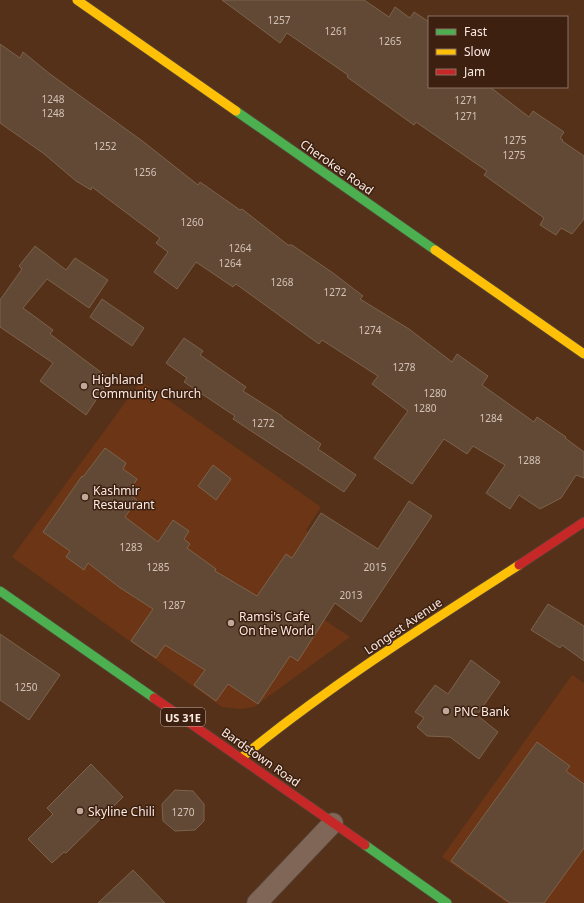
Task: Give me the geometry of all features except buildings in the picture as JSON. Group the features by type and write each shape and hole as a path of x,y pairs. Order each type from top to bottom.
{"street":[{"name":"Cherokee Road","path":"77,0 584,354"},
{"name":"Longest Avenue","path":"241,758 318,697 468,598 542,553 584,522"},
{"name":"Bardstown Road","path":"0,591 447,903"},
{"path":"257,903 333,823"}],"shaded area":[{"path":"141,381 321,507 306,530 329,546 293,599 350,637 254,707 241,709 222,707 12,557"},
{"path":"572,675 584,683 584,903 507,903 442,857"}],"traffic: fast":[{"path":"236,111 435,250"},
{"path":"0,591 154,698"},
{"path":"365,845 447,903"}],"traffic: slow":[{"path":"77,0 236,111"},
{"path":"435,250 584,354"},
{"path":"241,758 308,706 377,657 519,565"}],"traffic: jam":[{"path":"519,565 584,522"},
{"path":"154,698 365,845"}],"place":[{"name":"Highland Community Church","path":"84,386"},
{"name":"Kashmir Restaurant","path":"85,497"},
{"name":"Ramsi's Cafe On the World","path":"231,623"},
{"name":"PNC Bank","path":"446,711"},
{"name":"Skyline Chili","path":"80,811"}]}
